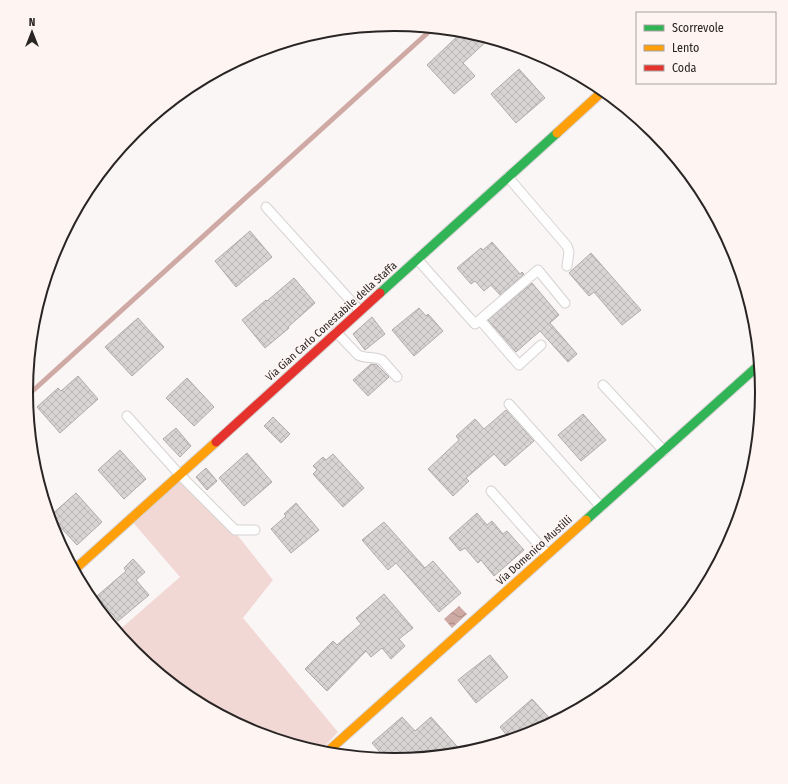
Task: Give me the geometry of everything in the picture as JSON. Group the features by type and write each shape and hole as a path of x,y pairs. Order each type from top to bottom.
{"street":[{"name":"Via Gian Carlo Conestabile della Staffa","path":"78,566 599,95"},
{"name":"Via Domenico Mustilli","path":"332,747 754,369"}],"lane":[{"path":"508,177 567,246 569,252 567,266"},
{"path":"266,207 360,311"},
{"path":"417,259 475,324 538,270 565,303"},
{"path":"480,320 519,365 541,345"},
{"path":"336,332 358,355 361,357 379,358 397,377"},
{"path":"603,385 664,450"},
{"path":"509,404 601,507"},
{"path":"127,416 179,474 235,530 255,530"},
{"path":"491,491 547,554"}],"shaded area":[{"path":"179,474 227,522 273,580 243,618 338,732 325,746 301,741 256,726 213,705 174,678 156,663 123,630 121,628 180,577 130,519"}],"water":[{"path":"459,606 467,614 452,628 444,619"}],"building":[{"path":"457,37 485,43 463,63 475,76 454,94 427,65"},
{"path":"519,69 545,98 516,123 491,94"},
{"path":"250,231 272,257 236,287 215,261"},
{"path":"492,242 520,274 522,272 524,274 500,295 491,285 484,291 475,281 471,284 457,268 481,248 483,250"},
{"path":"591,253 641,310 622,325 594,292 589,296 569,273"},
{"path":"294,278 315,303 265,348 242,320"},
{"path":"532,283 559,315 550,323 577,354 568,362 540,331 516,352 488,320"},
{"path":"419,308 426,316 428,314 443,331 414,356 392,330"},
{"path":"372,317 385,334 365,350 353,334"},
{"path":"138,318 164,347 132,376 105,347"},
{"path":"371,364 377,365 389,377 368,396 353,380"},
{"path":"78,376 98,399 60,433 37,407 58,388 61,391"},
{"path":"187,378 214,407 194,426 166,398"},
{"path":"506,410 534,441 505,466 494,454 466,478 469,481 453,496 428,469 459,440 456,436 475,419 484,429"},
{"path":"583,414 606,440 581,461 558,435"},
{"path":"273,417 290,434 281,443 264,426"},
{"path":"176,428 191,446 180,457 163,439"},
{"path":"120,450 146,479 124,499 98,470"},
{"path":"247,453 272,482 244,506 219,478"},
{"path":"333,454 364,488 343,507 313,474 317,470 313,466 323,457 326,460"},
{"path":"206,468 217,481 207,490 196,477"},
{"path":"76,493 102,522 77,545 58,525 54,513"},
{"path":"296,503 319,530 291,553 271,529 286,516 284,514"},
{"path":"477,513 487,525 492,521 503,534 507,531 524,550 494,576 481,560 478,563 465,548 460,551 449,538"},
{"path":"384,522 425,568 433,561 461,593 439,612 396,563 388,570 362,540"},
{"path":"133,559 145,572 136,580 149,595 118,621 97,596 126,571 124,568"},
{"path":"384,594 413,628 399,639 405,646 391,659 382,648 371,657 366,651 327,691 305,669 333,641 337,645 361,624 356,618"},
{"path":"490,655 508,677 476,703 458,680"},
{"path":"532,699 549,718 507,735 500,727"},
{"path":"402,717 415,731 431,717 458,747 418,752 380,752 372,743"}],"waterway":[{"path":"33,391 428,33"}],"traffic: fast":[{"path":"380,293 557,133"},
{"path":"586,520 754,369"}],"traffic: slow":[{"path":"557,133 599,95"},
{"path":"78,566 216,442"},
{"path":"332,747 586,520"}],"traffic: jam":[{"path":"216,442 380,293"}]}
